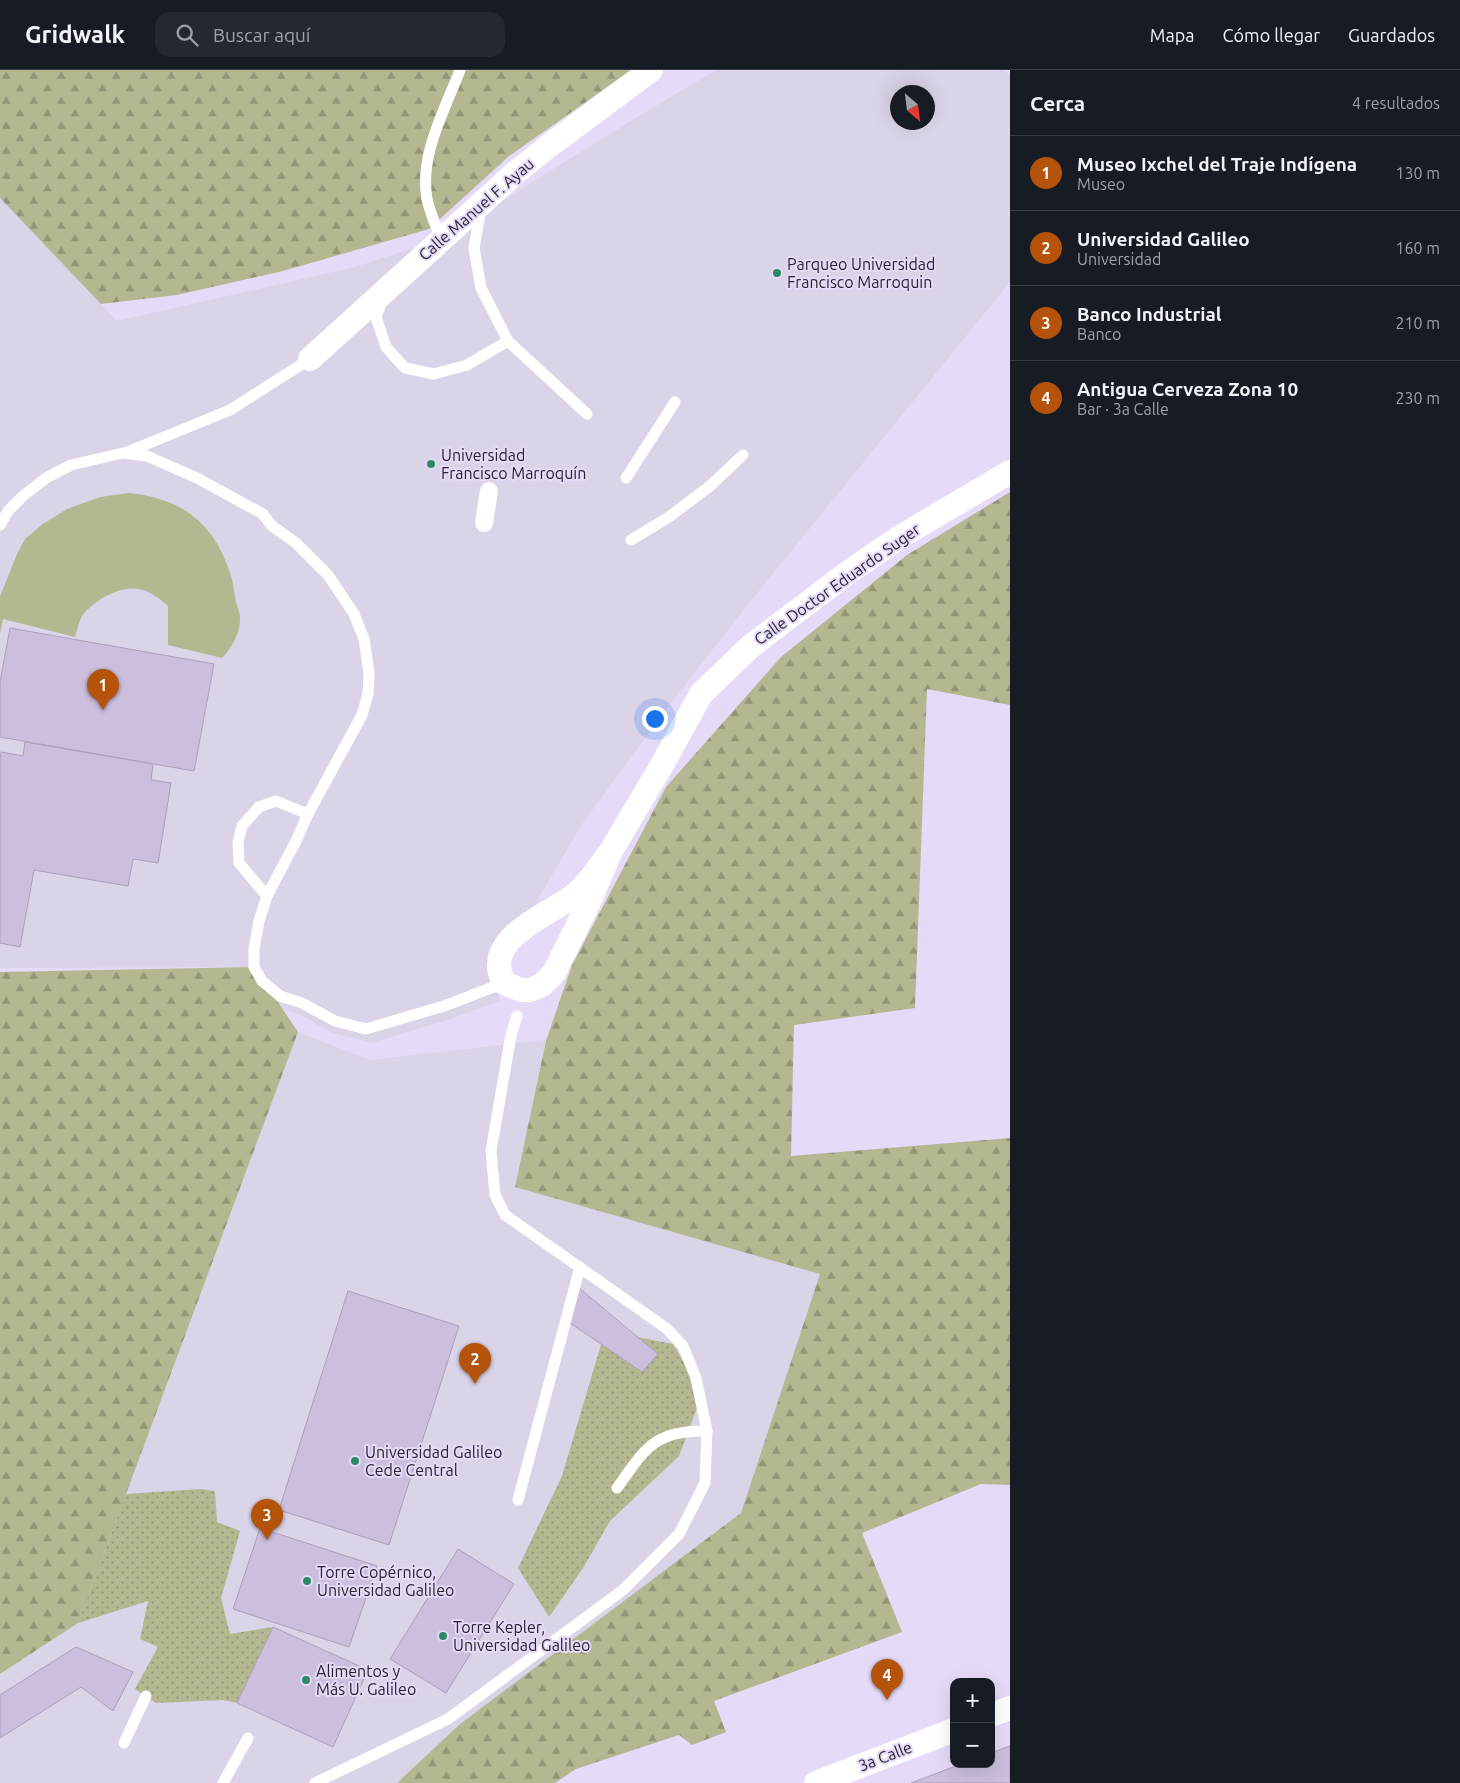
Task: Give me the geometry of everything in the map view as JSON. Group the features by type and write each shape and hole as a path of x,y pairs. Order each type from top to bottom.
{"street":[{"name":"Calle Manuel F. Ayau","path":"310,359 482,203 550,145 651,70"},
{"name":"Calle Doctor Eduardo Suger","path":"611,851 578,893 520,929 508,943 499,959 499,967 504,983 521,990 530,990 542,985 554,973 588,904 611,851 701,694 751,646 846,574 893,542 1010,472"},
{"path":"484,523 489,491"},
{"path":"995,1714 1010,1708"},
{"name":"3a Calle","path":"816,1783 950,1732"}],"lane":[{"path":"442,239 427,199 425,177 427,155 460,70"},
{"path":"482,203 474,248 481,288 508,341 587,414"},
{"path":"388,288 376,317 386,347 405,368 434,374 467,365 508,341"},
{"path":"0,525 8,511 46,478 71,465 123,453 230,410 310,359"},
{"path":"626,478 675,402"},
{"path":"123,453 147,456 170,465 263,514 271,525 296,543 328,574 354,614 364,639 369,673 368,694 362,715 308,814 267,896 259,921 254,949 254,967 262,981 280,996 302,1003 335,1021 366,1029 444,1006 504,983"},
{"path":"632,540 710,486 743,455"},
{"path":"267,896 239,864 238,842 242,826 259,807 276,801 308,814"},
{"path":"315,1783 448,1719 623,1590 679,1534 705,1483 706,1431 696,1378 683,1346 666,1328 505,1215 495,1196 491,1151 511,1035 518,1016"},
{"path":"518,1500 580,1267"},
{"path":"617,1488 643,1452 656,1441 672,1433 691,1430 706,1431"},
{"path":"124,1743 146,1696"},
{"path":"224,1783 248,1738"}],"shaded area":[{"name":"Universidad Francisco Marroquín","path":"716,70 1003,70 1010,75 1010,282 745,608 671,703 582,824 499,965 499,1001 448,1020 371,1043 330,1032 299,1014 280,1008 254,967 0,968 0,198 117,321 355,267 441,239"},
{"path":"298,1032 370,1060 546,1040 515,1187 820,1274 741,1513 460,1724 397,1783 0,1783 0,1674 78,1623"}],"green space":[{"path":"0,70 631,70 508,157 429,229 283,271 177,295 101,304 0,198"},
{"path":"1010,492 1010,705 927,689 915,1008 794,1025 791,1156 1010,1138 1010,1485 981,1484 862,1533 902,1632 714,1701 726,1732 692,1745 679,1735 576,1769 555,1783 397,1783 460,1724 741,1513 820,1274 515,1187 546,1041 572,965 666,787 781,657 907,555"},
{"path":"129,493 166,501 182,509 196,518 217,544 232,579 240,618 240,625 234,640 222,658 168,645 168,606 152,594 136,589 119,590 93,605 81,618 75,637 3,619 0,634 0,596 25,539 43,524 67,509 100,497"},
{"path":"254,967 298,1032 78,1623 0,1674 0,972"},
{"path":"605,1331 673,1344 688,1369 697,1408 679,1456 610,1521 583,1568 549,1617 518,1568 562,1476"},
{"path":"200,1489 215,1491 217,1522 240,1531 221,1598 230,1634 273,1627 237,1703 223,1700 156,1703 135,1689 158,1647 140,1639 148,1601 78,1623 126,1494"}],"building":[{"path":"10,628 214,664 194,771 0,737 0,682"},
{"path":"25,742 153,764 151,780 171,783 158,863 133,859 128,886 34,870 20,947 0,943 0,760 1,752 23,756"},
{"path":"579,1288 658,1354 642,1372 570,1323"},
{"name":"Universidad Galileo Cede Central","path":"348,1291 459,1326 389,1545 279,1510"},
{"name":"Torre Copérnico, Universidad Galileo","path":"260,1528 377,1566 349,1647 233,1609"},
{"name":"Torre Kepler, Universidad Galileo","path":"458,1549 514,1584 446,1693 390,1659"},
{"name":"Alimentos y Más U. Galileo","path":"273,1627 368,1670 333,1747 237,1703"},
{"path":"76,1647 133,1672 113,1711 81,1687 0,1738 0,1695"},
{"path":"1010,1746 1010,1783 911,1783 950,1768 995,1768 995,1752"}],"place":[{"name":"Parqueo Universidad Francisco Marroquin","path":"777,273"},
{"name":"Universidad Francisco Marroquín","path":"431,464"},
{"name":"Museo Ixchel del Traje Indígena","path":"103,710"},
{"name":"Universidad Galileo","path":"475,1384"},
{"name":"Universidad Galileo Cede Central","path":"355,1461"},
{"name":"Banco Industrial","path":"267,1540"},
{"name":"Torre Copérnico, Universidad Galileo","path":"307,1581"},
{"name":"Torre Kepler, Universidad Galileo","path":"443,1636"},
{"name":"Alimentos y Más U. Galileo","path":"306,1680"},
{"name":"Antigua Cerveza Zona 10","path":"887,1700"}]}
